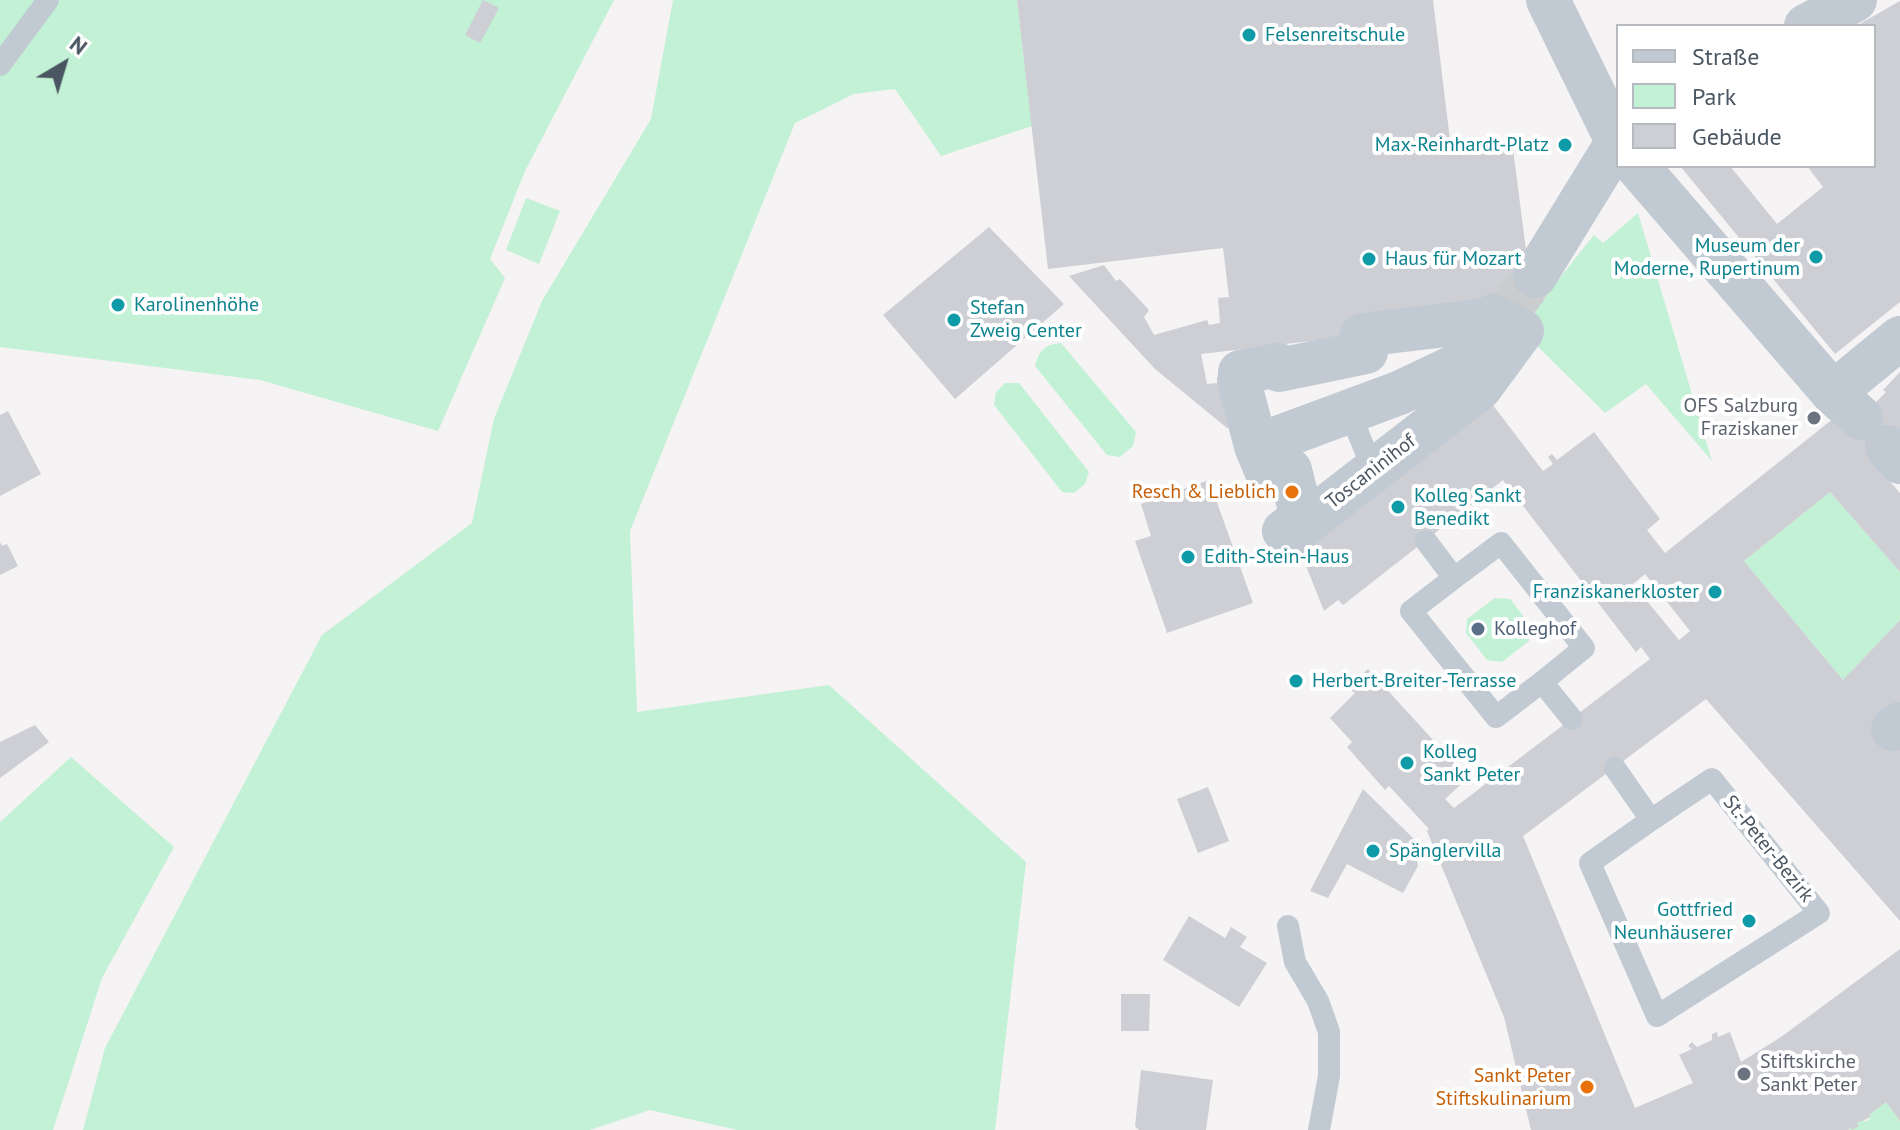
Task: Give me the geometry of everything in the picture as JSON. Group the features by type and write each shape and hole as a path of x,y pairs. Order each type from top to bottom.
{"street":[{"path":"1548,0 1616,129"},
{"path":"1810,24 1855,0"},
{"path":"1535,276 1623,168"},
{"path":"1640,168 1870,430"},
{"name":"Toscaninihof","path":"1493,316 1522,331 1480,388 1293,533 1284,531 1302,518 1290,470 1268,475 1256,446 1239,381 1243,381 1240,372 1279,365 1279,370 1366,352 1362,335 1488,320 1493,316"},
{"path":"1256,446 1350,413 1471,359 1500,321"},
{"path":"1870,430 1900,338"}],"lane":[{"path":"0,65 48,0"},
{"path":"1350,413 1373,470"},
{"path":"1426,541 1454,578"},
{"path":"1501,543 1584,648 1496,717 1411,611 1454,578 1501,543"},
{"path":"1542,682 1572,719"},
{"path":"1615,768 1651,820"},
{"name":"St.-Peter-Bezirk","path":"1712,779 1819,913 1657,1016 1590,863 1651,820 1712,779"},
{"path":"1288,926 1295,962 1318,1001 1329,1032 1329,1076 1319,1130"}],"green space":[{"path":"0,0 614,0 525,171 490,259 505,278 438,431 260,380 0,347"},
{"path":"673,0 1017,0 1032,126 941,156 895,89 854,94 795,123 630,531 637,712 829,685 1026,862 995,1130 737,1130 650,1110 590,1130 83,1130 105,1048 322,635 472,523 494,419 542,301 651,119"},
{"path":"526,198 560,211 539,264 506,250"},
{"path":"1638,213 1712,461 1646,384 1605,413 1522,331 1594,235 1603,243"},
{"path":"1061,343 1136,432 1133,446 1120,457 1107,455 1035,366 1044,349"},
{"path":"1005,383 1019,383 1089,472 1085,484 1074,493 1062,492 994,405 996,392"},
{"path":"1830,492 1900,572 1900,620 1843,680 1744,561"},
{"path":"1495,598 1510,599 1531,626 1529,641 1502,662 1487,660 1466,633 1467,619"},
{"path":"71,757 174,847 102,978 53,1130 0,1130 0,822"},
{"path":"1886,1102 1900,1121 1900,1130 1848,1130 1858,1126 1857,1123 1863,1119 1865,1122 1871,1118 1869,1115"}],"building":[{"path":"483,0 499,8 480,43 465,35"},
{"path":"1017,0 1433,0 1451,148 1512,141 1527,258 1516,260 1551,289 1522,331 1362,335 1201,354 1207,384 1217,383 1230,427 1227,428 1155,369 1069,276 1104,265 1116,281 1120,279 1149,310 1144,317 1154,335 1207,320 1209,325 1220,323 1218,298 1229,297 1223,248 1048,269"},
{"name":"Museum der Moderne, Rupertinum","path":"1900,1 1900,302 1835,354 1682,168 1732,168 1777,224 1823,187 1809,168 1876,168 1876,24 1860,24"},
{"path":"989,227 1064,304 955,399 883,315"},
{"path":"1900,372 1900,435 1872,461 1900,493 1900,572 1830,492 1744,561 1843,680 1900,620 1900,921 1706,699 1523,836 1635,1108 1693,1083 1679,1055 1692,1049 1688,1046 1692,1042 1697,1047 1712,1040 1712,1034 1717,1032 1718,1037 1730,1032 1741,1062 1781,1037 1900,949 1900,1121 1886,1102 1852,1130 1531,1130 1504,1017 1427,831 1429,829 1389,786 1385,790 1347,747 1352,742 1330,718 1355,693 1348,687 1368,669 1468,778 1445,799 1454,808 1650,659 1641,647 1636,652 1503,480 1343,605 1338,600 1324,611 1293,533 1480,388 1543,471 1553,464 1548,457 1552,454 1557,460 1594,432 1660,519 1647,530 1665,553 1834,418 1847,432 1886,392 1883,390","holes":["1645,574 1690,631 1679,640 1633,584"]},
{"path":"8,411 41,474 0,496 0,415"},
{"name":"Edith-Stein-Haus","path":"1209,480 1253,603 1167,633 1135,541 1151,536 1141,504"},
{"path":"0,542 2,546 7,544 18,566 0,575"},
{"path":"35,725 49,742 0,778 0,742"},
{"path":"1208,787 1229,841 1198,853 1177,799"},
{"name":"Spänglervilla","path":"1363,789 1413,838 1418,866 1403,893 1347,864 1328,898 1310,891"},
{"path":"1189,916 1225,938 1231,927 1247,937 1240,947 1267,963 1239,1007 1163,960"},
{"path":"1121,994 1150,994 1149,1031 1121,1031"},
{"path":"1141,1070 1213,1080 1206,1130 1139,1130 1135,1126"}],"tunnel":[{"path":"1500,321 1535,276"}],"place":[{"name":"Felsenreitschule","path":"1249,35"},
{"name":"Max-Reinhardt-Platz","path":"1565,145"},
{"name":"Museum der Moderne, Rupertinum","path":"1816,257"},
{"name":"Haus für Mozart","path":"1369,259"},
{"name":"Karolinenhöhe","path":"118,305"},
{"name":"Stefan Zweig Center","path":"954,320"},
{"name":"OFS Salzburg Fraziskaner","path":"1814,418"},
{"name":"Resch & Lieblich","path":"1292,492"},
{"name":"Kolleg Sankt Benedikt","path":"1398,507"},
{"name":"Edith-Stein-Haus","path":"1188,557"},
{"name":"Franziskanerkloster","path":"1715,592"},
{"name":"Kolleghof","path":"1478,629"},
{"name":"Herbert-Breiter-Terrasse","path":"1296,681"},
{"name":"Kolleg Sankt Peter","path":"1407,763"},
{"name":"Spänglervilla","path":"1373,851"},
{"name":"Gottfried Neunhäuserer","path":"1749,921"},
{"name":"Stiftskirche Sankt Peter","path":"1744,1074"},
{"name":"Sankt Peter Stiftskulinarium","path":"1587,1087"}]}
